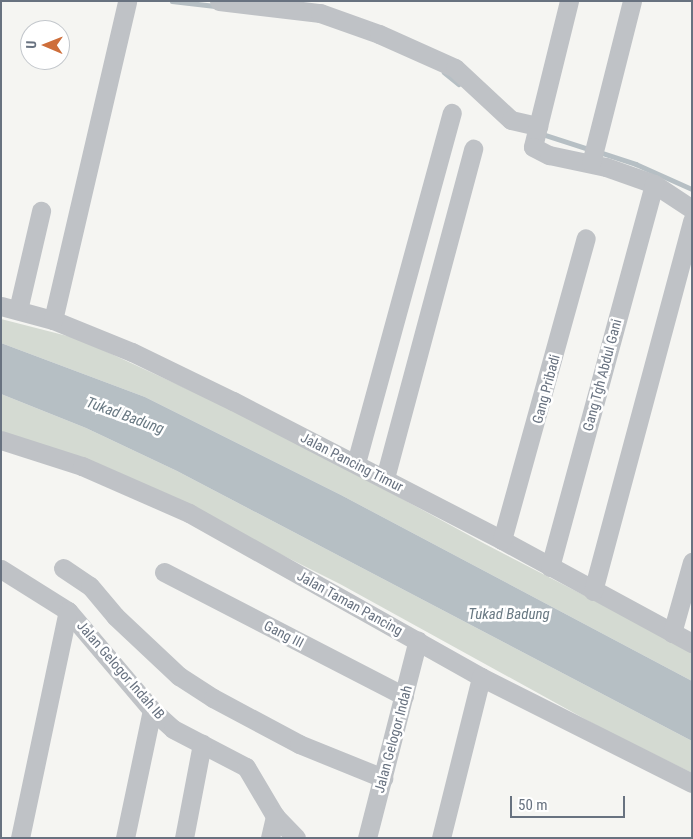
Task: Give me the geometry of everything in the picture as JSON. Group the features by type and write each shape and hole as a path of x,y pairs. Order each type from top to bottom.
{"street":[{"path":"219,1 320,13 379,34 455,68 511,120 536,133"},
{"path":"569,1 536,133 536,150 549,155 593,155 654,184 692,209"},
{"path":"593,155 632,1"},
{"path":"53,320 126,2"},
{"path":"356,464 452,113"},
{"path":"384,478 473,149"},
{"name":"Gang Tgh Abdul Gani","path":"550,567 654,184"},
{"path":"10,308 41,211"},
{"path":"593,591 692,221"},
{"name":"Gang Pribadi","path":"502,540 586,238"},
{"name":"Jalan Pancing Timur","path":"10,308 53,320 132,352 384,478 692,643"},
{"name":"Jalan Taman Pancing","path":"1,440 82,466 189,514 418,640 481,677 692,783"},
{"path":"672,633 692,562"},
{"path":"63,568 90,586 115,616 179,676 213,698 299,744 383,778"},
{"name":"Jalan Gelogor Indah IB","path":"1,569 68,611 152,710 173,729 246,767 275,816 296,838"},
{"name":"Gang III","path":"164,572 404,696"},
{"path":"20,838 68,611"},
{"name":"Jalan Gelogor Indah","path":"367,838 418,640"},
{"path":"441,838 481,677"},
{"path":"125,838 152,710"},
{"path":"184,838 202,744"},
{"path":"270,838 275,816"}],"shaded area":[{"path":"1,319 79,339 274,429 485,544 692,651 692,681 341,495 145,397 1,343"},
{"path":"1,394 86,428 177,471 692,741 692,773 603,729 340,584 224,526 1,431"}],"water":[{"name":"Tukad Badung","path":"1,343 145,397 341,495 692,681 692,741 177,471 86,428 1,394"}],"waterway":[{"path":"172,1 215,6"},
{"path":"444,72 459,84"},
{"path":"542,134 589,149"},
{"path":"599,152 636,164 692,189"}]}
